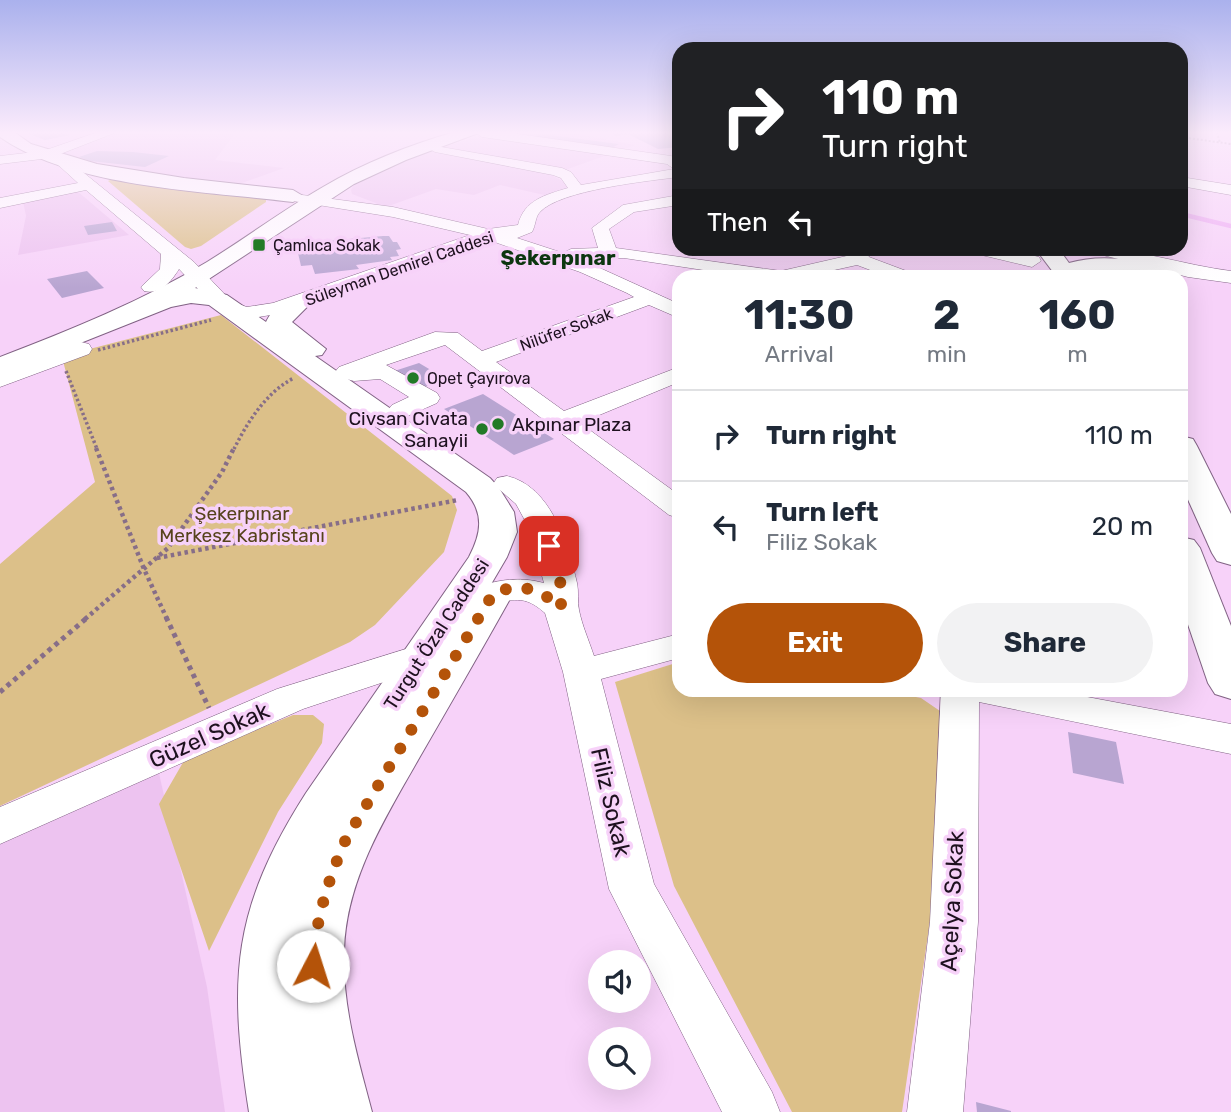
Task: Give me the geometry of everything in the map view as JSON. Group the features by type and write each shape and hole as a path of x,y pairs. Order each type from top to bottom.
{"main road":[{"path":"205,184 293,196"},
{"path":"236,188 302,184"},
{"path":"207,287 293,196 322,184"},
{"path":"0,353 116,305 150,287 207,287 316,199 339,184"},
{"path":"1036,259 1057,270"},
{"path":"1071,270 1090,265 1142,270"},
{"name":"Turgut Özal Caddesi","path":"0,367 86,347 180,298 213,298 207,287"},
{"name":"Turgut Özal Caddesi","path":"207,287 401,410 497,489 499,518 494,545 314,823 278,906 267,954 266,996 268,1035 283,1112"},
{"name":"Turgut Özal Caddesi","path":"299,303 280,317 281,327 520,504 523,517 523,531 516,554 346,839 330,876 314,946 313,986 317,1030 338,1112"},
{"path":"1188,461 1231,553"},
{"path":"1189,603 1231,683"}],"street":[{"path":"88,184 207,287"},
{"path":"0,203 94,189 97,184"},
{"path":"354,184 348,192 359,200 466,235"},
{"path":"573,184 577,190"},
{"name":"Süleyman Demirel Caddesi","path":"207,287 253,313 299,303 466,235 517,233 526,228 531,211 542,202 577,190 614,184"},
{"path":"1197,184 1231,190"},
{"path":"293,196 380,208"},
{"path":"609,254 600,228 629,208 672,201"},
{"path":"491,234 616,279 672,308"},
{"path":"552,254 672,254"},
{"path":"694,256 752,270"},
{"path":"805,270 851,256"},
{"path":"866,256 891,270"},
{"path":"1101,256 1149,270"},
{"path":"1129,256 1184,270"},
{"path":"1188,271 1231,277"},
{"path":"1188,279 1231,286"},
{"name":"Nilüfer Sokak","path":"480,360 652,297"},
{"path":"337,371 435,339 450,338 672,504"},
{"path":"0,380 86,347"},
{"path":"561,422 672,377"},
{"name":"Filiz Sokak","path":"497,489 528,499 543,526 561,585 561,608 581,672 632,889 752,1112"},
{"path":"494,592 511,588 545,593 561,608"},
{"path":"581,672 672,648"},
{"name":"Güzel Sokak","path":"0,826 290,699 422,656"},
{"name":"Açelya Sokak","path":"935,1112 954,922 960,697"},
{"path":"1018,697 1231,739"}],"path":[{"path":"207,287 86,347 65,369 144,569 219,731"},
{"path":"0,692 168,548 222,472 248,421 284,383 337,371"},
{"path":"156,558 497,489"}],"shaded area":[{"path":"354,184 568,184 578,189 553,197 500,185 474,195 436,189 386,207 352,194"},
{"path":"77,191 129,235 18,255 26,216 23,201"},
{"path":"156,760 207,987 225,1112 0,1112 0,827"}],"green space":[{"path":"111,184 152,184 266,198 266,202 201,246 191,249 185,247"},
{"name":"Şekerpınar Merkesz Kabristanı","path":"221,315 452,496 457,510 444,552 375,625 350,642 0,806 0,564 95,482 63,361 78,352"},
{"path":"672,664 672,697 916,697 959,724 902,1112 792,1112 674,886 615,682"},
{"path":"293,715 313,715 324,724 322,743 278,812 209,951 159,804 185,759"}],"building":[{"path":"112,222 117,231 88,235 84,226"},
{"path":"389,236 401,249 396,250 399,256 390,257 392,260 356,265 359,269 315,274 312,265 301,266 298,253 307,252 304,243"},
{"path":"87,271 104,288 62,298 47,279"},
{"path":"419,363 446,379 406,394 379,376"},
{"name":"Akpınar Plaza","path":"483,394 554,439 514,455 444,409"},
{"path":"1068,732 1116,742 1124,784 1073,773"},
{"path":"976,1102 1011,1111 1011,1112 977,1112"}],"waterway":[{"path":"1188,216 1231,226"}],"place":[{"name":"Çamlıca Sokak","path":"259,245"},
{"name":"Opet Çayırova","path":"413,378"},
{"name":"Akpınar Plaza","path":"498,424"},
{"name":"Civsan Civata Sanayii","path":"482,429"}],"district":[{"name":"Şekerpınar","path":"558,258"}],"route":[{"path":"313,966 321,908 330,876 346,839 494,592 511,588 545,593 561,608 561,585 549,546"}]}
